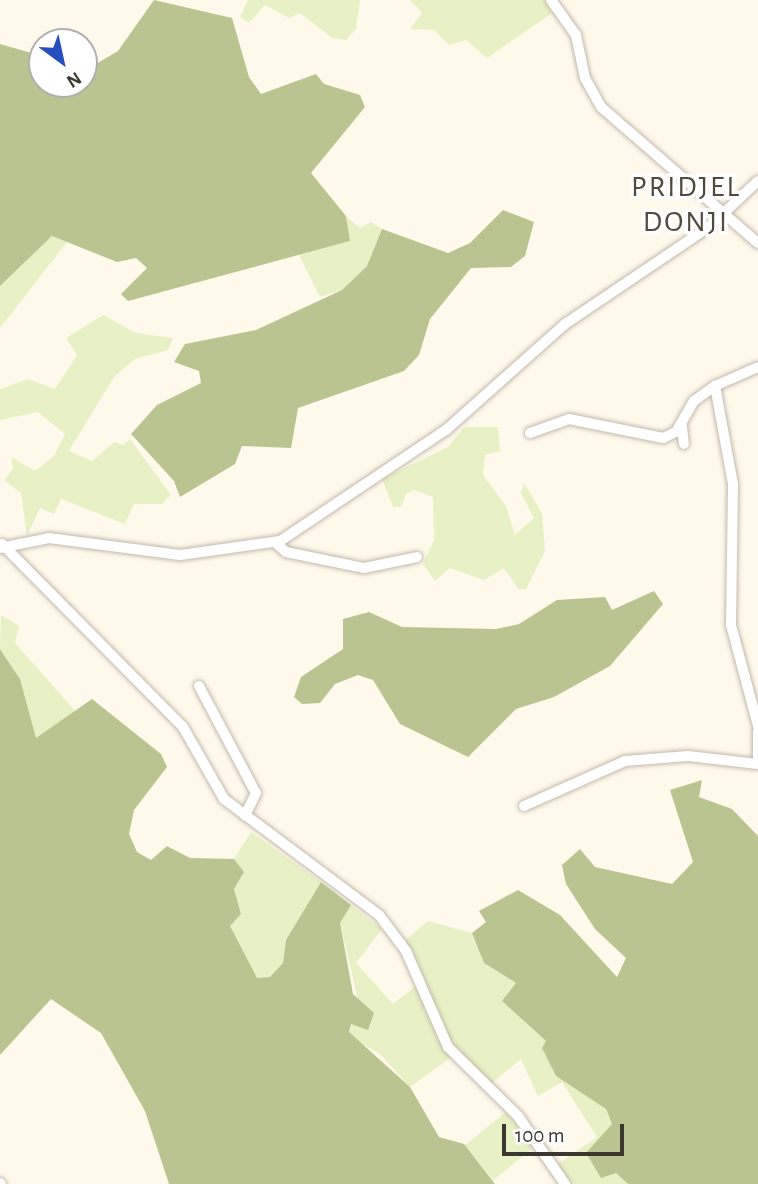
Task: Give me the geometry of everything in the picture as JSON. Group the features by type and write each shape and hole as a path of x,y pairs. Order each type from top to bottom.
{"street":[{"path":"551,0 576,35 584,78 601,107 722,215 758,243"},
{"path":"2,545 49,538 180,555 276,543 436,438 565,324 722,215 758,181"},
{"path":"684,444 682,426 694,401 715,386 758,367"},
{"path":"524,806 644,757 758,762 758,729 731,625 733,484 715,386"},
{"path":"530,433 561,419 655,439 682,426"},
{"path":"276,543 286,552 377,569 417,557"},
{"path":"2,545 183,727 219,793 245,816 379,915 406,951 448,1047 518,1116 565,1184"},
{"path":"199,686 256,793 245,816"}],"green space":[{"path":"154,0 232,18 249,77 261,94 316,74 324,84 360,95 365,107 311,173 346,216 350,241 128,301 121,294 147,268 136,258 117,262 52,236 0,286 0,44 28,52 28,98 98,98 98,63 118,51"},
{"path":"248,0 360,0 356,29 346,40 332,38 300,13 289,18 265,5 249,23 240,17"},
{"path":"410,0 547,0 552,13 487,58 466,40 449,45 434,30 410,29 422,13"},
{"path":"503,210 534,222 525,256 511,267 471,268 430,319 419,355 404,371 298,408 291,448 242,446 235,464 180,497 174,481 131,434 157,405 201,383 199,371 174,362 185,344 256,330 342,290 367,266 382,229 448,253 470,243"},
{"path":"346,216 360,228 371,222 382,229 367,266 342,290 320,297 299,255 350,241"},
{"path":"52,236 67,242 0,328 0,286"},
{"path":"103,315 136,333 173,338 168,350 135,359 114,377 69,451 92,461 114,442 123,445 130,439 171,495 162,504 134,504 125,524 61,499 54,514 40,508 27,536 21,493 4,480 13,469 11,457 35,471 54,456 65,434 38,412 0,420 0,389 28,379 55,389 77,355 66,338"},
{"path":"464,427 498,427 500,451 485,455 483,475 506,506 515,535 534,518 521,493 524,483 542,513 545,551 526,589 518,589 504,568 484,580 450,568 435,581 423,564 434,540 433,497 414,490 406,494 401,507 393,507 382,479 448,447"},
{"path":"654,591 663,604 610,666 554,697 516,709 468,757 400,724 373,680 358,675 335,684 320,703 302,704 294,697 301,677 343,649 343,619 369,612 402,627 496,629 519,624 557,600 605,597 612,610"},
{"path":"1,615 19,626 15,643 77,713 35,738 20,679 0,649"},
{"path":"0,649 20,679 36,738 92,699 161,754 167,767 134,810 129,834 137,852 151,860 167,846 190,858 234,859 244,872 234,889 241,914 230,926 257,978 270,977 283,963 286,940 321,882 351,905 340,923 353,994 374,1013 368,1030 351,1024 349,1032 410,1087 439,1137 464,1144 495,1184 169,1184 145,1111 101,1033 51,999 0,1055"},
{"path":"702,780 699,797 732,809 758,836 758,1184 628,1184 616,1173 601,1178 586,1153 612,1124 606,1109 556,1076 542,1048 546,1041 502,1001 516,983 484,963 472,933 486,922 479,911 518,890 560,915 617,977 626,958 595,929 566,884 562,865 580,849 595,867 672,884 693,862 670,790"},
{"path":"251,832 321,882 286,940 283,963 270,977 257,978 245,963 230,926 241,914 234,889 244,872 234,859"},
{"path":"351,905 382,929 356,963 393,1004 425,979 405,940 428,921 472,933 484,963 517,984 502,1001 546,1041 556,1076 606,1109 612,1124 604,1137 616,1173 628,1184 558,1184 549,1170 597,1137 562,1082 538,1096 521,1059 492,1083 457,1053 410,1087 379,1053 356,1041 349,1032 359,1004 340,923"},
{"path":"506,1112 534,1147 493,1180 465,1145"}],"district":[{"name":"PRIDJEL DONJI","path":"686,204"}]}
